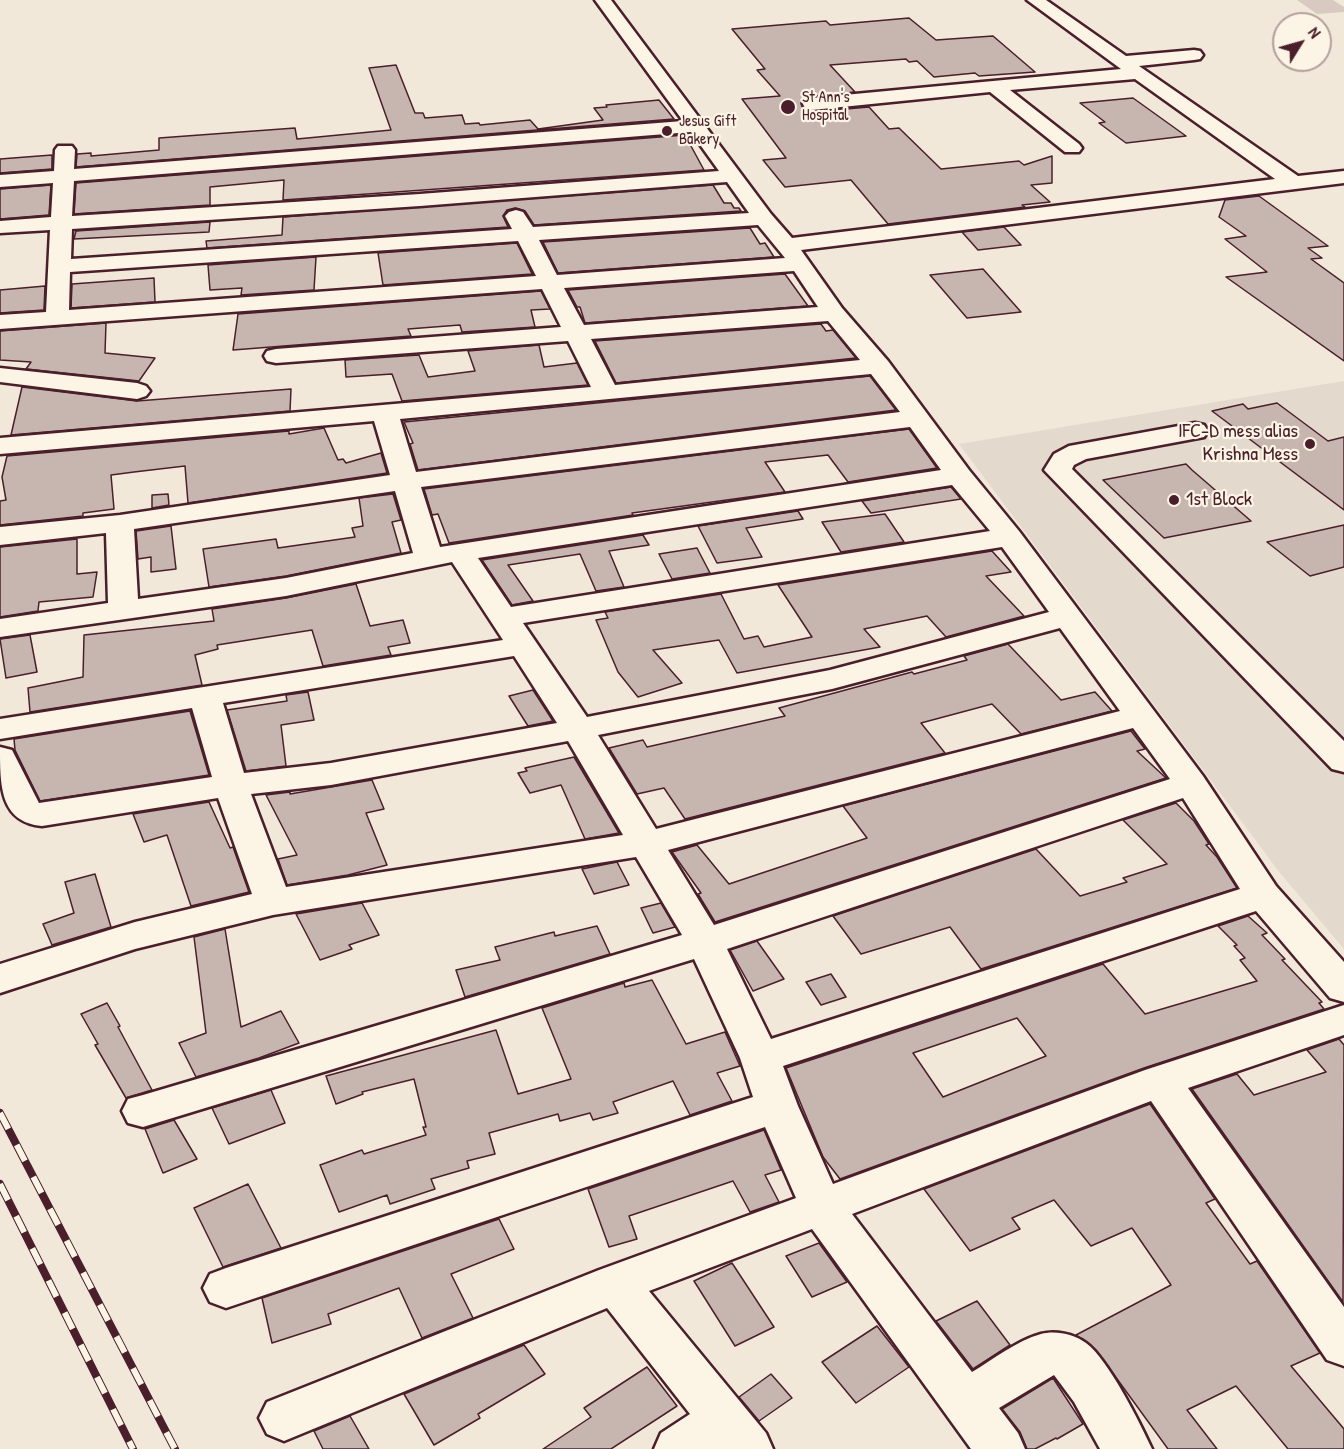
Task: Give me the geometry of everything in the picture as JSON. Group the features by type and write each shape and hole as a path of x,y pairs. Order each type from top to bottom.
{"street":[{"path":"603,0 834,313 879,366 959,476 1009,537 1191,784 1263,895 1344,988"},
{"path":"1035,0 1293,183"},
{"path":"1122,62 1194,55"},
{"path":"812,104 1138,73"},
{"path":"994,86 1071,148"},
{"path":"0,181 698,126"},
{"path":"57,316 64,150"},
{"path":"0,227 733,176"},
{"path":"0,321 550,283 793,255 1344,177"},
{"path":"504,193 607,393"},
{"path":"59,267 764,218"},
{"path":"276,356 834,313"},
{"path":"0,446 607,393 879,366"},
{"path":"135,435 137,391 154,369"},
{"path":"0,375 137,391"},
{"path":"385,413 406,481 444,555 503,617 579,729 705,942 760,1058 777,1106 822,1208 1000,1449"},
{"path":"0,537 120,523 406,481 917,418"},
{"path":"1195,431 1078,452 1063,460 1058,470 1344,760"},
{"path":"0,628 286,587 444,555 959,476"},
{"path":"120,523 123,612"},
{"path":"503,617 1009,537"},
{"path":"0,758 23,808 30,814 42,815 231,785 331,774 579,729 832,680 1067,617"},
{"path":"0,729 521,646"},
{"path":"205,697 231,785 273,902"},
{"path":"0,979 88,950 273,902 648,843 1139,716"},
{"path":"143,1111 705,942 1191,784"},
{"path":"760,1058 1263,895"},
{"path":"284,1418 615,1284 1160,1081 1344,1020"},
{"path":"1160,1081 1344,1345"},
{"path":"226,1288 777,1106"},
{"path":"615,1284 736,1434 679,1449"},
{"path":"964,1403 1042,1355 1056,1353 1069,1358 1080,1371 1127,1449"}],"shaded area":[{"path":"1297,0 1333,0 1344,7 1344,12 1314,12"},
{"path":"1344,381 1344,949 1280,873 959,444"}],"building":[{"path":"909,18 936,40 993,36 1035,72 979,76 975,73 934,77 917,61 909,62 906,59 830,65 855,92 804,98 801,103 803,109 812,112 869,107 889,129 899,128 941,169 1019,161 1024,165 1052,156 1052,183 1031,185 1050,202 888,224 851,180 785,187 763,160 786,158 742,99 780,96 757,70 765,69 732,29 826,21 830,25"},
{"path":"396,65 415,113 423,113 425,118 462,115 465,124 479,123 480,125 530,120 538,129 603,120 594,108 607,107 606,105 659,100 674,119 76,167 77,154 91,153 91,156 159,150 159,138 295,128 297,139 391,130 369,68"},
{"path":"1133,98 1186,136 1126,143 1099,123 1105,122 1080,103"},
{"path":"685,135 704,170 283,200 284,180 210,187 210,205 74,214 76,183"},
{"path":"52,155 52,169 0,173 0,159"},
{"path":"51,185 49,215 0,219 0,189"},
{"path":"713,185 724,203 731,203 734,208 739,208 741,211 534,225 525,211 515,208 507,210 503,216 508,227 207,248 206,241 282,235 283,217"},
{"path":"1259,196 1328,246 1308,248 1322,258 1311,259 1344,283 1344,361 1226,277 1267,272 1225,239 1246,236 1219,217 1225,200"},
{"path":"210,222 209,232 74,239 76,231"},
{"path":"1004,227 1021,245 978,250 962,232"},
{"path":"750,228 760,244 765,243 774,257 558,273 543,242"},
{"path":"517,243 532,274 383,285 378,253"},
{"path":"316,257 314,290 241,295 242,288 210,290 208,265"},
{"path":"983,269 1021,312 967,318 930,275"},
{"path":"785,274 808,306 585,323 580,307 577,307 568,290"},
{"path":"154,278 155,302 71,308 72,284"},
{"path":"45,286 44,310 0,313 0,290"},
{"path":"541,291 550,309 531,310 535,327 462,332 460,325 408,329 411,336 233,350 238,314"},
{"path":"106,323 105,353 155,358 139,381 26,369 31,362 0,360 0,331"},
{"path":"821,324 826,331 833,330 856,358 616,383 595,341"},
{"path":"539,345 544,367 577,363 588,385 402,401 392,374 346,377 345,360 419,355 428,377 475,371 468,351"},
{"path":"870,376 896,410 418,470 410,444 413,443 404,422"},
{"path":"22,387 137,401 291,389 290,411 11,435"},
{"name":"IFC-D mess alias Krishna Mess","path":"1277,403 1328,441 1344,437 1344,510 1212,411 1243,404 1248,409"},
{"path":"324,428 338,460 343,459 346,463 381,453 387,473 188,503 185,466 111,475 114,509 83,513 83,516 0,525 0,501 6,500 2,477 7,456 289,431 289,434"},
{"path":"909,429 937,468 848,482 828,455 765,462 785,492 632,513 633,515 449,543 438,514 432,515 424,489"},
{"name":"1st Block","path":"1186,464 1251,521 1164,538 1103,480"},
{"path":"951,487 961,499 871,513 862,501"},
{"path":"168,494 169,505 152,508 152,495"},
{"path":"393,494 401,520 392,522 401,553 286,576 209,587 203,549 276,539 278,548 355,537 352,528 363,526 359,498"},
{"path":"798,511 803,519 746,528 762,557 717,563 698,526"},
{"path":"885,514 904,542 841,552 822,522"},
{"path":"1344,525 1344,567 1310,576 1267,542"},
{"path":"171,526 176,569 151,572 151,557 138,559 136,531"},
{"path":"643,535 649,545 609,551 624,587 596,591 580,554 508,565 533,601 512,605 482,560"},
{"path":"77,539 77,574 97,572 93,597 39,602 38,611 0,617 0,547"},
{"path":"697,548 710,573 672,579 659,554"},
{"path":"992,551 1011,572 986,576 1024,616 946,637 927,616 864,629 880,647 737,673 719,640 653,650 682,683 638,697 618,672 596,620 608,618 605,612 721,594 744,639 758,636 764,647 812,637 778,585"},
{"path":"356,584 370,626 403,620 410,643 388,647 391,655 323,666 312,630 217,645 218,649 195,655 202,685 30,712 28,688 83,677 84,635 214,621 212,609 286,598"},
{"path":"30,635 37,672 6,678 0,639"},
{"path":"1008,644 1061,700 1095,692 1112,711 1021,734 992,704 921,723 945,753 685,819 664,788 637,794 609,748 643,740 647,747 785,716 779,708 912,672 914,674 967,660 964,656"},
{"path":"533,690 553,721 528,726 509,696"},
{"path":"308,692 314,720 281,725 286,766 246,771 227,710 287,701 286,695"},
{"path":"190,711 209,775 40,801 15,750 14,739"},
{"path":"1131,731 1145,749 1137,751 1166,778 715,922 698,894 701,893 672,852 697,845 729,884 867,838 843,806"},
{"path":"574,757 619,833 585,839 561,785 530,793 518,773 527,771 525,768"},
{"path":"372,780 384,809 366,813 387,865 348,875 287,885 278,859 297,855 266,795 290,792 290,794"},
{"path":"209,802 230,848 233,847 249,892 191,906 167,835 144,842 133,814"},
{"path":"1176,803 1194,821 1209,844 1206,845 1217,857 1237,888 981,969 950,927 861,954 833,916 1036,849 1080,896 1127,882 1123,878 1167,864 1123,820"},
{"path":"617,862 629,885 594,894 582,869"},
{"path":"95,874 111,927 52,945 43,924 74,913 65,882"},
{"path":"362,903 379,935 349,945 352,949 320,960 296,914"},
{"path":"661,903 675,927 653,933 641,908"},
{"path":"1248,916 1267,933 1262,935 1322,1002 1319,1003 1324,1009 1144,1068 840,1179 823,1157 786,1068 1103,964 1145,1014 1257,981 1240,960 1245,958 1234,946 1237,945 1218,926","holes":["1017,1018 1046,1056 943,1097 913,1053"]},
{"path":"597,926 610,954 465,997 456,970 500,960 495,947 554,932 555,936"},
{"path":"225,929 241,1027 281,1011 299,1043 196,1077 179,1043 206,1033 194,937"},
{"path":"757,941 784,979 753,991 730,950"},
{"path":"831,974 846,997 821,1005 806,982"},
{"path":"652,980 686,1044 725,1032 740,1066 717,1073 732,1101 690,1115 673,1081 613,1102 618,1113 593,1120 590,1113 560,1121 558,1114 489,1133 495,1154 467,1161 469,1168 431,1179 435,1189 390,1204 387,1195 339,1212 320,1165 362,1150 364,1154 426,1135 423,1127 426,1127 414,1079 362,1092 363,1094 336,1104 326,1076 496,1030 518,1094 571,1079 542,1008 624,983 625,987"},
{"path":"107,1003 152,1090 126,1098 95,1045 98,1044 81,1014"},
{"path":"1339,1039 1344,1045 1343,1302 1192,1089 1237,1074 1254,1095 1326,1072 1307,1050"},
{"path":"271,1090 285,1123 229,1144 212,1108"},
{"path":"1150,1104 1215,1199 1206,1203 1250,1264 1257,1261 1320,1353 1291,1366 1344,1429 1344,1449 1288,1449 1236,1386 1187,1410 1217,1449 1168,1449 1096,1350 1076,1335 1171,1285 1132,1228 1091,1246 1054,1200 1012,1218 1020,1229 970,1251 924,1189"},
{"path":"174,1120 197,1159 163,1173 145,1129"},
{"path":"764,1130 781,1170 765,1175 779,1202 750,1212 733,1181 629,1216 637,1239 609,1247 588,1189"},
{"path":"248,1184 281,1248 223,1267 194,1208"},
{"path":"499,1219 514,1249 451,1274 473,1318 422,1338 399,1288 328,1314 331,1324 272,1343 262,1298"},
{"path":"819,1243 847,1282 812,1297 786,1256"},
{"path":"732,1263 774,1327 735,1346 694,1281"},
{"path":"977,1301 1010,1345 973,1369 936,1321"},
{"path":"877,1326 909,1367 856,1403 822,1362"},
{"path":"524,1345 545,1374 478,1414 480,1418 434,1445 404,1394"},
{"path":"647,1367 677,1406 611,1449 543,1449 591,1417 584,1408"},
{"path":"771,1374 792,1398 759,1421 739,1397"},
{"path":"1053,1378 1083,1424 1035,1449 1027,1449 1020,1432 1002,1409"},
{"path":"350,1416 369,1449 323,1449 314,1431"}],"railway":[{"path":"0,1113 175,1449"},
{"path":"0,1184 133,1449"}],"place":[{"name":"St Ann's Hospital","path":"788,107"},
{"name":"Jesus Gift Bakery","path":"667,131"},
{"name":"IFC-D mess alias Krishna Mess","path":"1310,444"},
{"name":"1st Block","path":"1174,500"}]}
